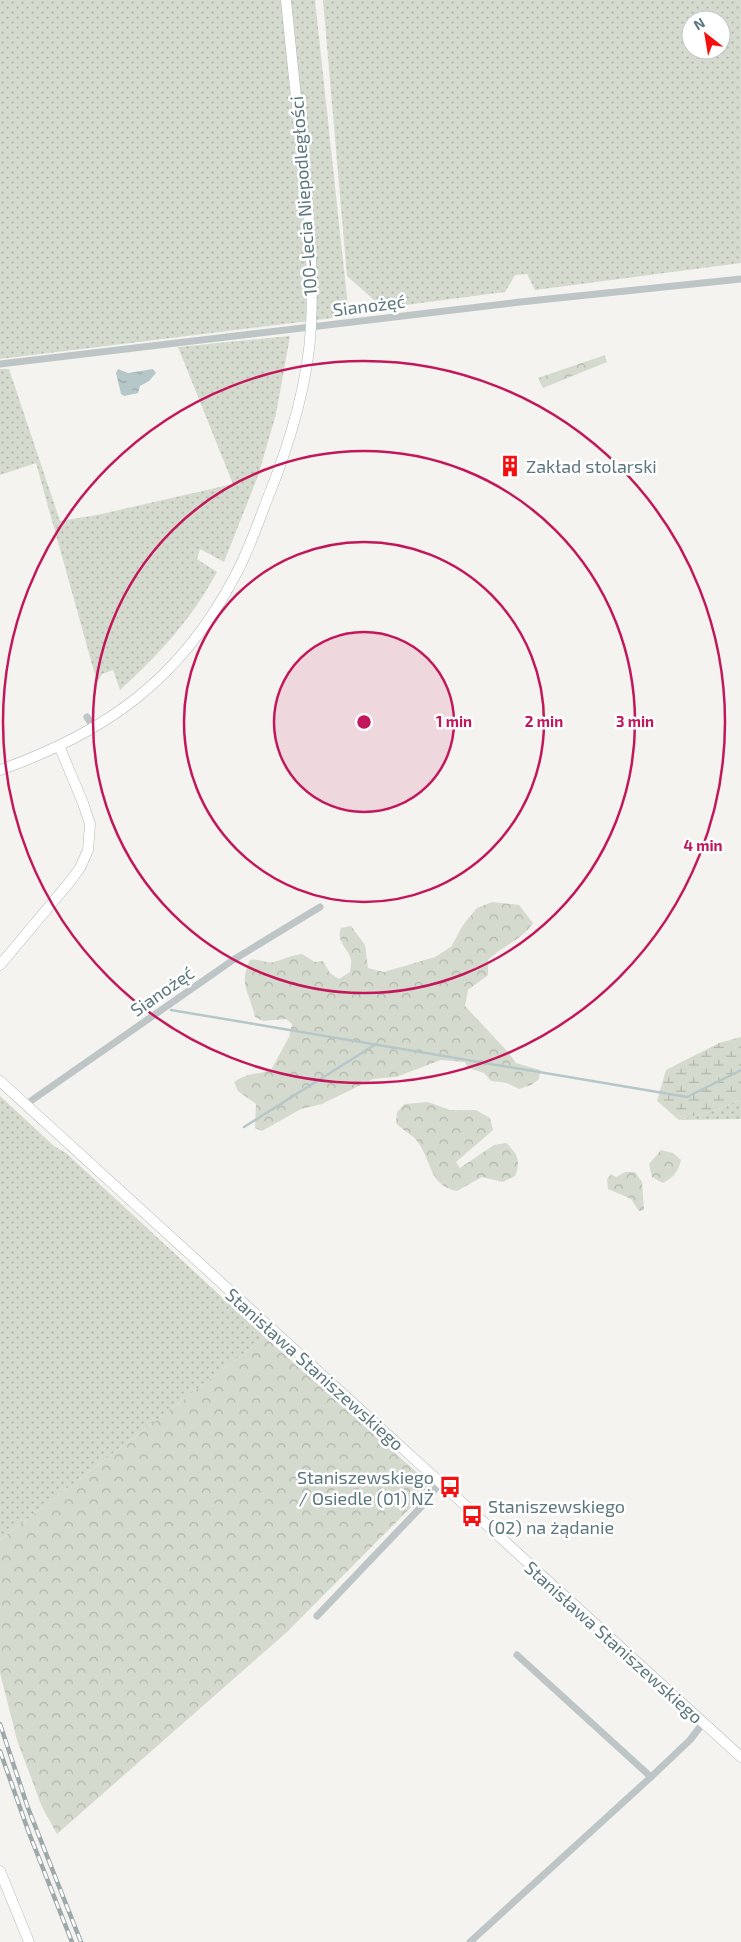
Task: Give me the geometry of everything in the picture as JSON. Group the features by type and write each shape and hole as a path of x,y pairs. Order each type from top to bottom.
{"street":[{"name":"100-lecia Niepodległości","path":"0,770 60,748 128,706 167,673 207,623 230,586 249,546 288,448 299,402 311,327 309,226 286,0"},
{"name":"Sianożęć","path":"0,364 741,279"},
{"path":"87,717 94,728"},
{"path":"0,965 68,884 80,868 88,850 90,824 84,803 60,748"},
{"name":"Sianożęć","path":"25,1105 233,960 320,907"},
{"name":"Stanisława Staniszewskiego","path":"0,1081 741,1757"},
{"path":"317,1616 421,1507 440,1483"},
{"path":"517,1654 651,1777"},
{"path":"470,1942 651,1777 690,1740 703,1723"},
{"path":"0,1871 28,1942"}],"green space":[{"path":"0,0 315,0 349,316 0,359"},
{"path":"323,0 741,0 741,263 535,290 527,274 515,275 505,292 383,308 347,276"},
{"path":"290,336 276,414 258,476 224,562 200,549 197,559 217,572 186,620 148,664 120,690 113,670 102,674 97,682 36,463 0,475 0,369 9,369 60,521 97,515 233,484 178,347"},
{"path":"605,355 607,362 543,388 538,378"},
{"path":"492,902 519,905 533,923 523,934 488,960 488,975 468,990 465,1006 516,1063 540,1070 539,1079 531,1085 519,1089 507,1083 491,1081 484,1073 468,1068 465,1062 441,1060 396,1077 373,1079 322,1104 301,1109 262,1131 255,1128 256,1104 238,1091 234,1082 248,1075 271,1070 289,1037 292,1024 286,1019 263,1021 255,1017 245,983 250,960 274,962 302,954 315,962 323,961 330,973 339,979 350,972 351,962 341,941 341,928 351,926 365,945 368,968 384,972 435,957 451,947 463,925 477,908"},
{"path":"741,1037 741,1099 716,1110 679,1120 657,1101 666,1070 719,1043"},
{"path":"0,1096 54,1146 66,1153 265,1337 0,1540"},
{"path":"741,1099 741,1119 679,1120 716,1110"},
{"path":"428,1102 450,1110 476,1110 490,1118 493,1130 456,1162 460,1168 494,1145 506,1143 516,1154 518,1166 515,1176 503,1182 482,1177 457,1191 441,1184 432,1172 417,1141 396,1123 397,1112 405,1104"},
{"path":"661,1150 673,1153 681,1160 675,1174 663,1183 652,1177 649,1164"},
{"path":"625,1172 635,1172 642,1182 644,1210 639,1211 631,1199 608,1189 607,1179 611,1174 616,1177"},
{"path":"265,1337 432,1486 287,1632 57,1834 42,1807 17,1740 0,1673 0,1540"}],"water":[{"path":"118,369 128,373 153,369 156,373 149,381 140,386 138,393 124,396 121,394 116,373"}],"waterway":[{"path":"171,1010 687,1097 741,1070"},
{"path":"244,1127 376,1044"}],"railway":[{"path":"0,1724 28,1808 81,1942"},
{"path":"0,1751 29,1833 72,1942"}],"place":[{"name":"Zakład stolarski","path":"510,466"},
{"name":"Staniszewskiego / Osiedle (01) NŻ","path":"450,1487"},
{"name":"Staniszewskiego (02) na żądanie","path":"472,1516"}]}
